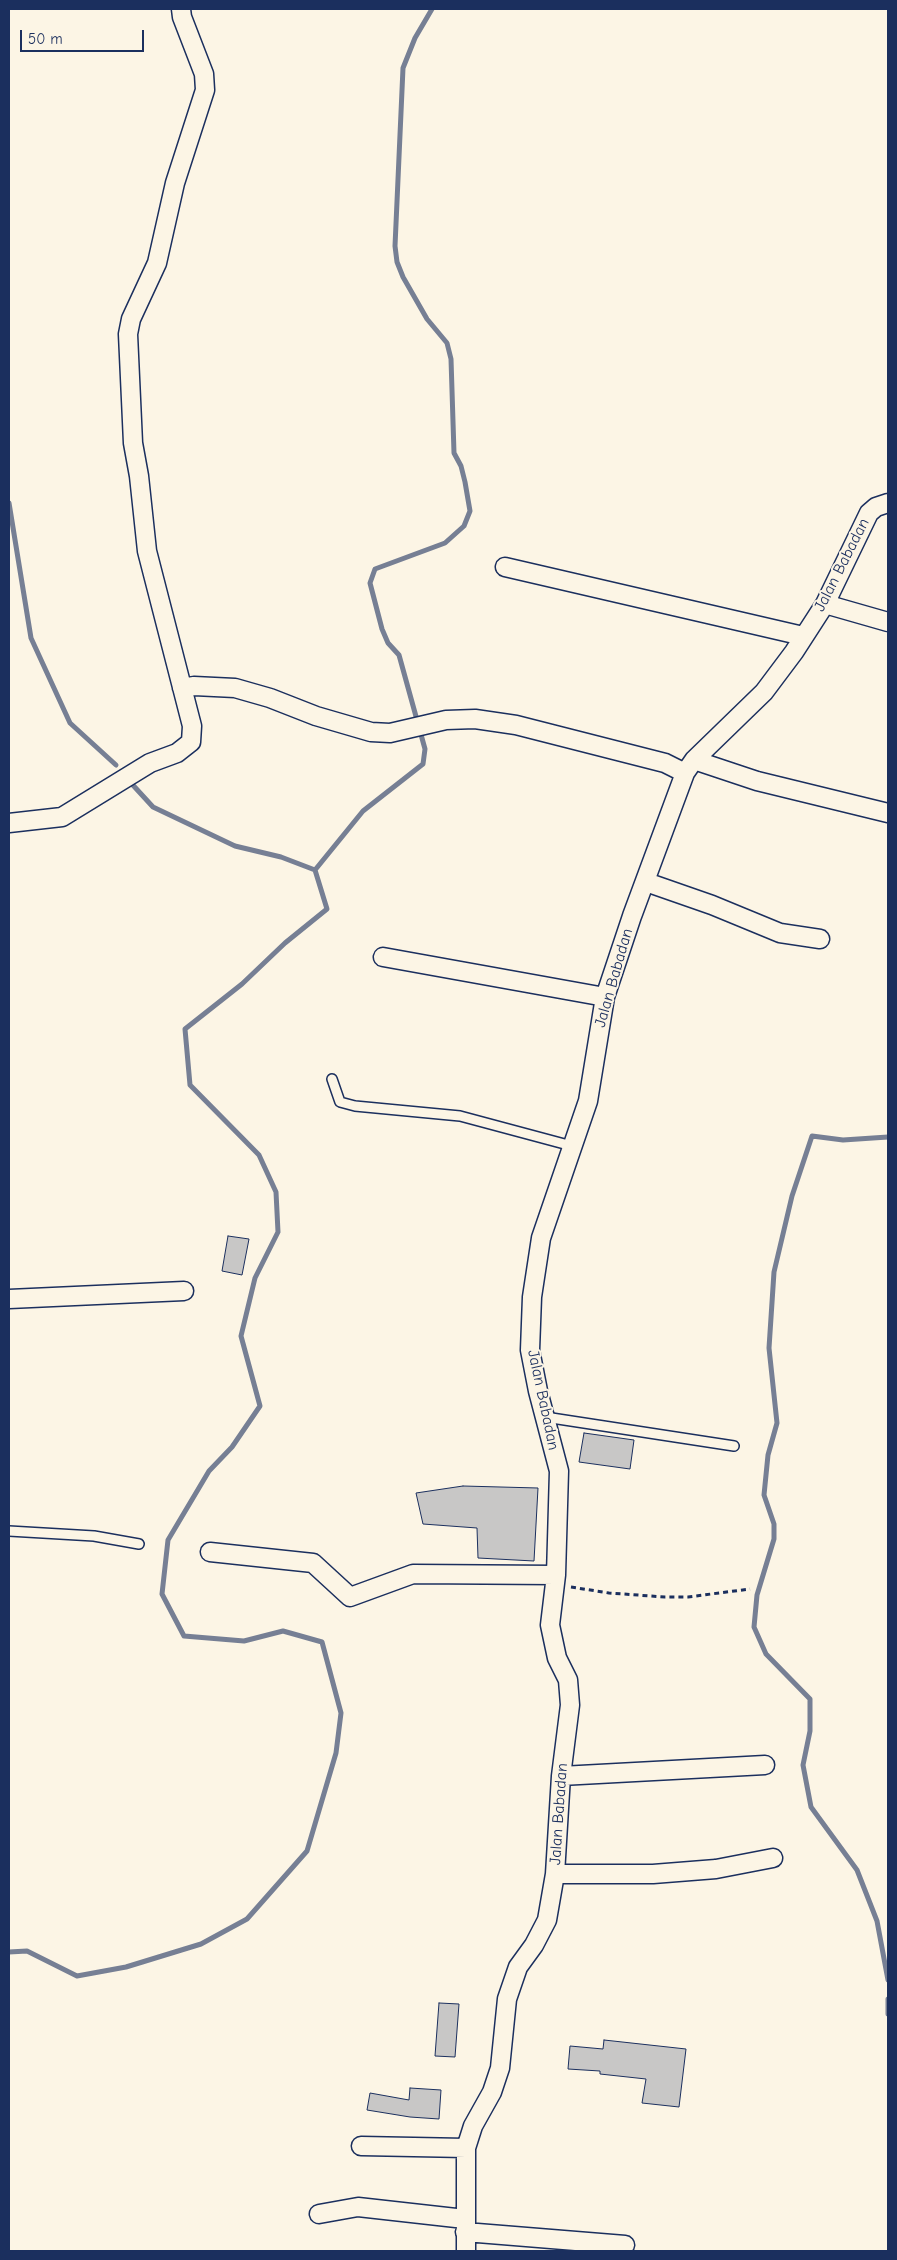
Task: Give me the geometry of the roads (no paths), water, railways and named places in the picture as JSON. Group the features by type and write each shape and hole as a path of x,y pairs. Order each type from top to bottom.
{"street":[{"path":"9,823 62,817 150,763 177,753 191,742 192,726 147,551 139,476 133,443 128,334 132,319 157,263 175,184 205,90 204,74 182,17 181,9"},
{"name":"Jalan Babadan","path":"466,2251 466,2148 473,2126 492,2092 500,2068 507,2000 518,1968 534,1945 547,1920 555,1874 561,1776 570,1705 568,1680 558,1658 550,1625 556,1580 559,1471 538,1392 530,1350 532,1297 541,1238 588,1101 605,997 632,916 689,766 764,692 794,652 824,604 869,513 876,507 888,503"},
{"path":"505,568 803,636"},
{"path":"824,604 888,622"},
{"path":"182,688 194,686 235,688 270,698 316,716 371,732 390,733 446,720 475,719 516,724 666,763 689,766 757,781 888,813"},
{"path":"646,882 712,905 780,933 820,939"},
{"path":"383,957 605,997"},
{"path":"9,1299 184,1291"},
{"path":"210,1552 313,1563 350,1597 413,1574 556,1580"},
{"path":"561,1776 765,1765"},
{"path":"555,1874 662,1873 716,1869 773,1858"},
{"path":"361,2146 466,2148"},
{"path":"319,2214 358,2207 465,2225 625,2245"}],"lane":[{"path":"332,1079 340,1102 355,1106 460,1116 572,1146"},
{"path":"545,1417 734,1446"},
{"path":"9,1531 94,1536 139,1544"}],"waterway":[{"path":"315,870 363,811 423,764 425,749 399,655 388,643 382,629 370,583 375,569 445,543 464,526 470,511 461,466 454,453 451,359 447,343 427,319 403,277 397,262 395,246 403,68 415,38 432,9"},
{"path":"9,503 31,638 70,723 116,765"},
{"path":"9,1952 27,1951 77,1976 126,1967 201,1944 247,1919 307,1851 336,1753 341,1713 322,1642 283,1631 244,1641 184,1636 162,1594 168,1540 209,1471 232,1447 260,1406 241,1336 255,1278 278,1232 276,1192 259,1155 190,1085 185,1029 242,984 285,943 327,909 315,870 281,857 235,846 153,807 131,783"},
{"path":"888,1137 843,1140 812,1136 792,1196 774,1272 769,1348 777,1423 768,1455 764,1495 774,1524 774,1539 757,1595 754,1627 766,1654 810,1699 810,1731 803,1765 811,1807 857,1870 877,1921 888,1980"},
{"path":"888,1999 888,2014"}]}
